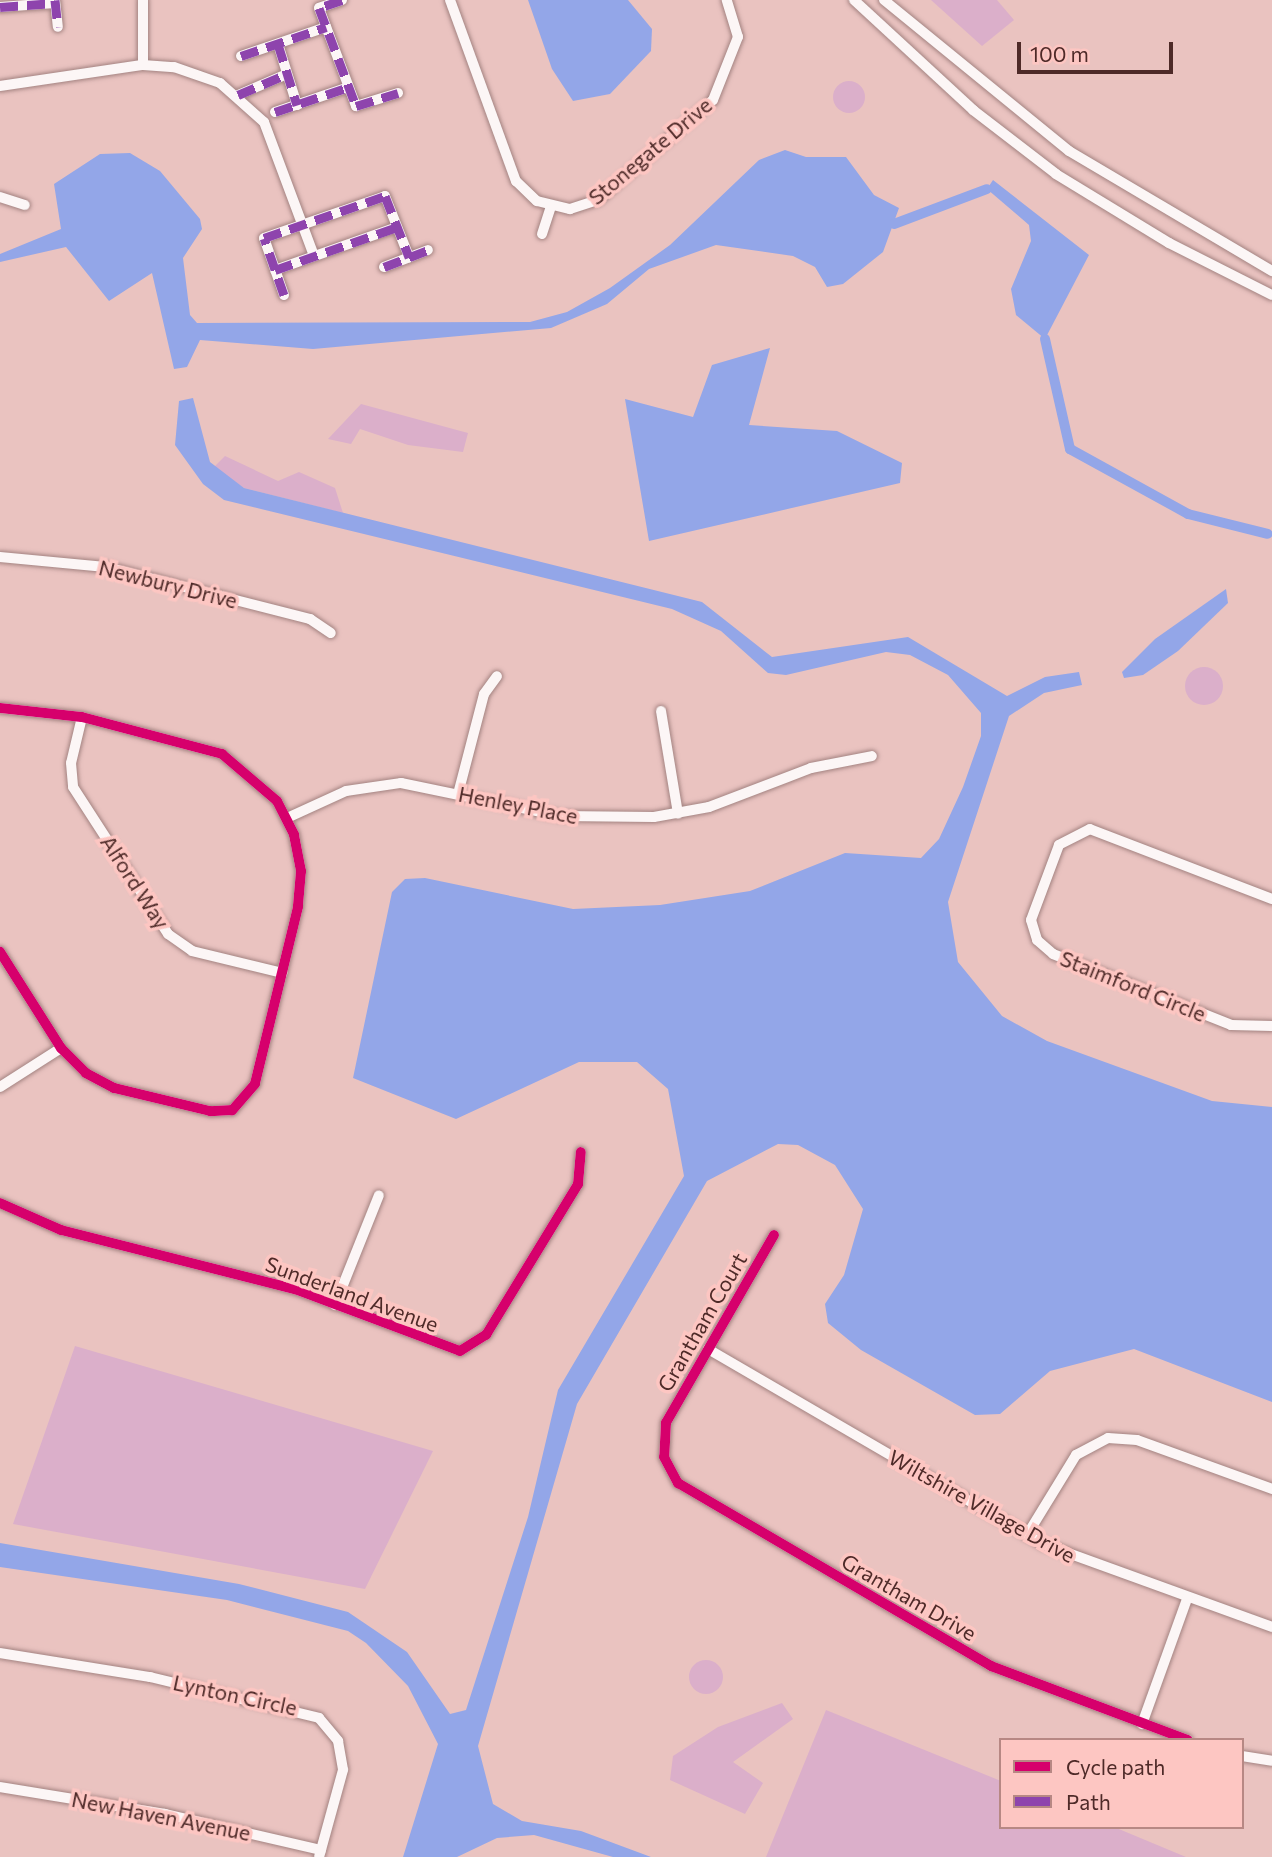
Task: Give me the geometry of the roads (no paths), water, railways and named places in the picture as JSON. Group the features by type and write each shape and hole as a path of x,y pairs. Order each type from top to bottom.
{"street":[{"path":"143,0 143,65"},
{"path":"342,0 319,8 346,88 356,106 398,93"},
{"path":"450,0 512,174 525,192 551,207 542,234"},
{"name":"Stonegate Drive","path":"551,207 598,200 713,100 738,37 727,0"},
{"path":"854,0 973,110 1056,174 1169,243 1272,295"},
{"path":"884,0 1069,151 1272,271"},
{"path":"0,7 55,1 58,27"},
{"path":"241,56 326,27"},
{"path":"278,44 297,105"},
{"path":"0,86 143,65 191,71 238,96 264,122 314,256"},
{"path":"238,96 287,74"},
{"path":"275,112 346,88"},
{"path":"284,295 264,238 385,196 409,257"},
{"path":"0,197 25,205"},
{"path":"275,270 397,227"},
{"path":"384,267 428,250"},
{"name":"Newbury Drive","path":"0,557 106,568 310,619 331,633"},
{"path":"458,794 484,694 497,676"},
{"path":"0,708 82,717 222,754 266,786 288,818 301,889 252,1091 232,1110 210,1111 114,1087 86,1073 61,1048 0,952"},
{"path":"661,711 678,814"},
{"name":"Alford Way","path":"82,717 71,763 73,787 168,934 192,951 282,973"},
{"name":"Henley Place","path":"288,818 346,791 383,783 458,794 560,816 678,814 739,799 811,768 872,756"},
{"name":"Staimford Circle","path":"1272,899 1090,829 1059,845 1031,920 1037,940 1053,954 1231,1025 1272,1026"},
{"path":"0,1087 61,1048"},
{"name":"Sunderland Avenue","path":"0,1203 61,1230 280,1284 445,1349 475,1346 578,1184 581,1152"},
{"path":"335,1305 379,1195"},
{"name":"Grantham Court","path":"664,1428 774,1235"},
{"name":"Wiltshire Village Drive","path":"708,1349 1027,1535 1187,1599 1272,1627"},
{"name":"Grantham Drive","path":"664,1428 666,1464 690,1492 990,1666 1182,1738"},
{"path":"1027,1535 1076,1455 1108,1438 1137,1440 1272,1489"},
{"path":"1143,1724 1187,1599"},
{"name":"Lynton Circle","path":"0,1653 150,1677 313,1714 334,1734 344,1762 320,1854"},
{"path":"1244,1756 1272,1761"},
{"name":"New Haven Avenue","path":"0,1787 165,1814 320,1854"}],"water":[{"path":"528,0 628,0 652,29 651,51 610,94 573,101 552,69"},
{"path":"785,150 806,157 846,157 874,195 899,208 883,252 843,284 827,287 815,267 793,256 716,245 649,269 607,304 551,328 313,349 200,340 187,367 174,369 152,273 109,301 66,247 0,262 0,254 61,229 54,184 100,154 130,153 160,171 200,219 202,229 183,258 190,315 197,323 530,322 567,312 610,288 670,245 759,160"},
{"path":"993,180 1089,255 1045,339 1016,315 1011,289 1031,241 1029,225 987,189"},
{"path":"770,348 749,425 837,431 902,463 900,483 649,541 625,399 693,417 712,365"},
{"path":"193,398 210,462 244,488 702,602 772,657 908,637 1007,696 1045,677 1079,672 1082,685 1044,693 1009,716 948,902 958,962 1002,1016 1047,1041 1212,1101 1272,1107 1272,1402 1134,1349 1050,1371 1000,1414 975,1415 861,1350 828,1323 825,1304 844,1275 863,1209 835,1165 798,1145 778,1144 707,1181 577,1404 478,1746 493,1804 522,1821 581,1831 651,1857 613,1857 534,1835 497,1838 457,1857 403,1857 438,1744 408,1686 366,1643 348,1631 227,1600 0,1567 0,1543 239,1584 348,1612 407,1652 450,1714 466,1710 528,1517 558,1390 684,1176 668,1089 637,1062 579,1062 456,1119 353,1078 392,892 405,879 425,878 573,909 660,905 750,891 845,853 921,858 939,839 963,787 981,736 981,713 948,675 910,655 886,652 786,675 768,673 721,631 672,609 224,500 203,484 175,445 179,401"},
{"path":"1226,589 1228,603 1178,651 1143,675 1124,678 1122,672 1155,639"}],"waterway":[{"path":"894,224 987,189"},
{"path":"1045,339 1070,449 1188,514 1268,534"}]}
